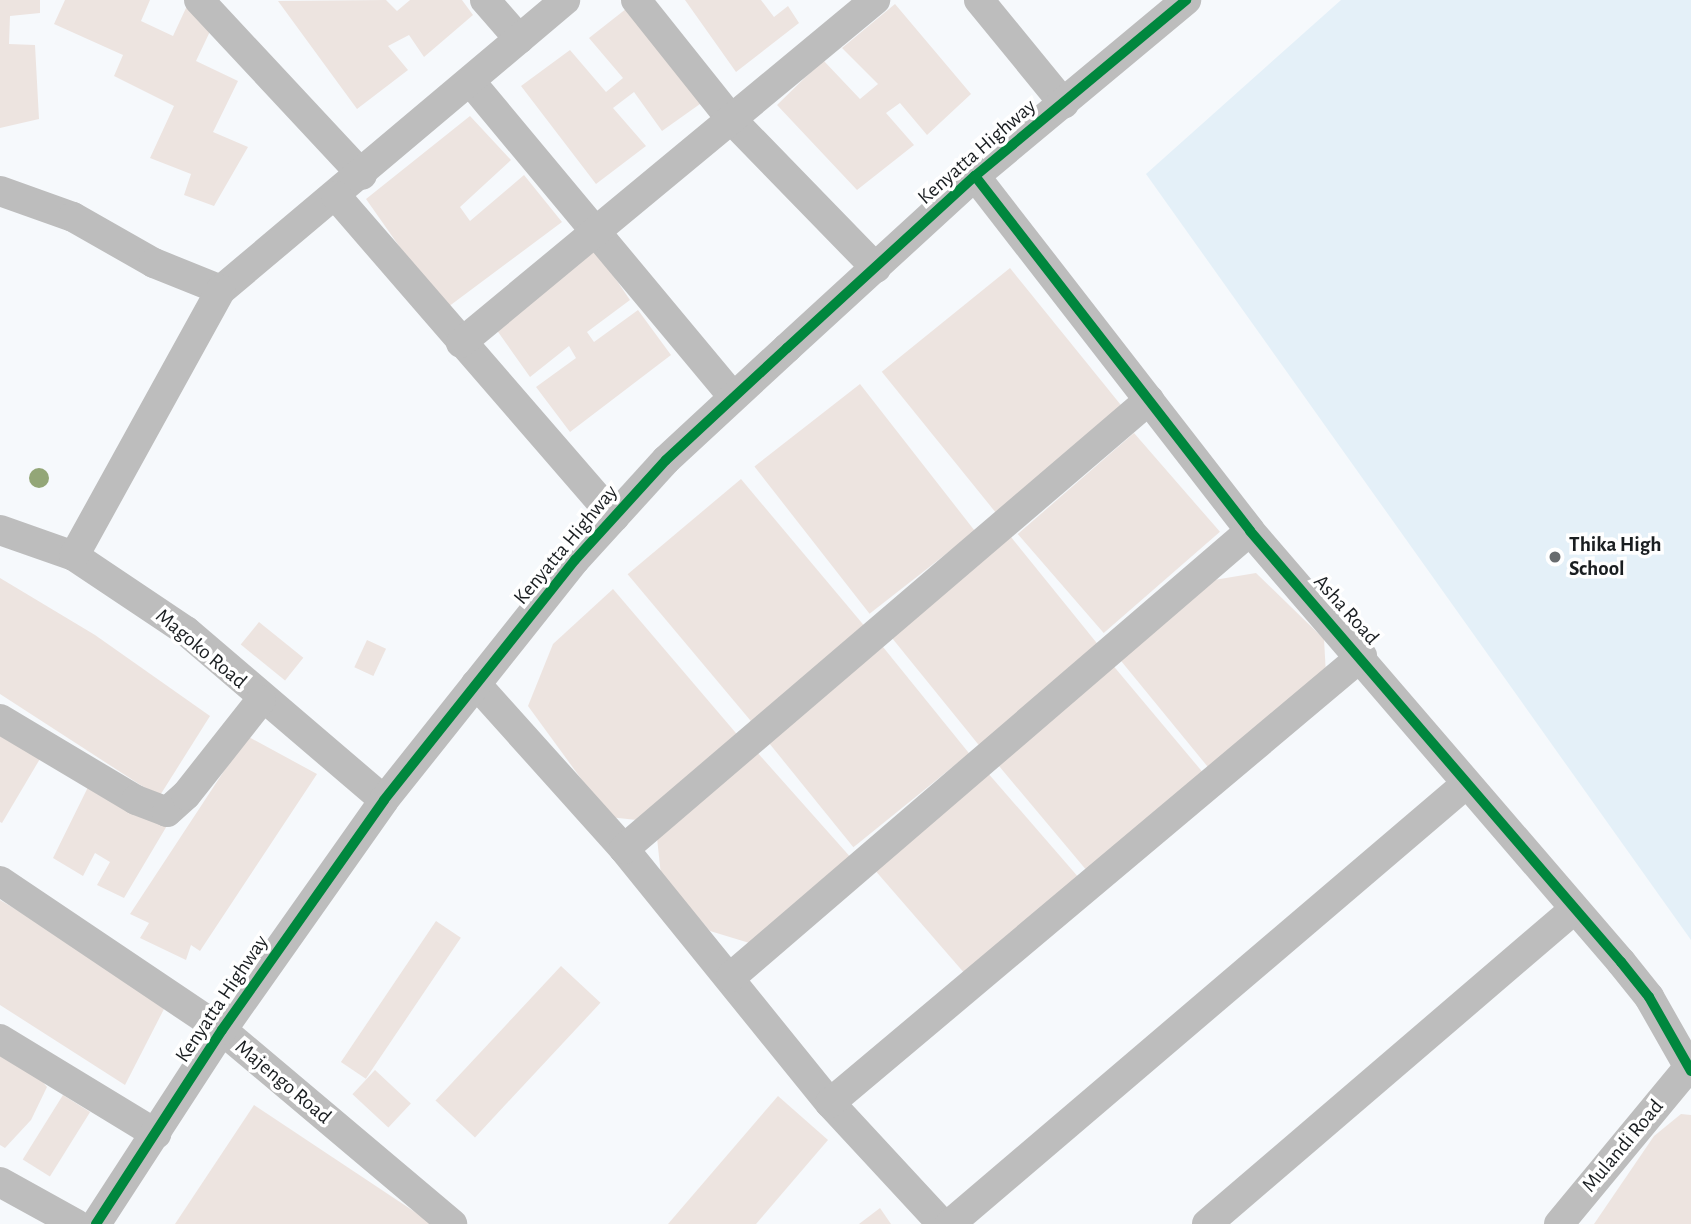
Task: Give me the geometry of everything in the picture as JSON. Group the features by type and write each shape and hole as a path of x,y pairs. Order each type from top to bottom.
{"street":[{"path":"199,0 362,175"},
{"path":"485,0 519,39"},
{"path":"74,556 221,290 362,175 565,0"},
{"path":"636,0 731,119 876,268"},
{"path":"461,343 875,0"},
{"path":"979,0 1064,104"},
{"name":"Kenyatta Highway","path":"96,1224 222,1030 384,800 614,517 666,460 975,176 1186,0"},
{"path":"470,82 593,234 733,397"},
{"name":"Asha Road","path":"975,176 1250,531 1362,656 1466,784 1649,998 1690,1070"},
{"path":"0,191 73,217 154,262 221,290"},
{"path":"336,196 614,517"},
{"path":"624,849 1149,400"},
{"name":"Magoko Road","path":"0,530 74,556 186,631 261,699 384,800"},
{"path":"731,977 1250,531"},
{"path":"830,1103 1362,656"},
{"path":"476,684 624,849 731,977 830,1103 942,1224"},
{"path":"0,719 136,800 167,812 186,795 261,699"},
{"path":"950,1224 1466,784"},
{"name":"Majengo Road","path":"0,881 222,1030 452,1224"},
{"path":"1208,1224 1573,910"},
{"path":"0,1040 156,1134"},
{"name":"Mulandi Road","path":"1559,1224 1690,1070"},
{"path":"0,1181 76,1224"}],"shaded area":[{"name":"Thika High School","path":"1341,0 1691,0 1691,940 1146,174"}],"building":[{"path":"0,0 40,0 40,13 10,16 9,44 35,45 39,119 0,128"},
{"path":"65,0 150,0 141,21 173,36 186,8 214,23 196,61 238,81 213,132 248,147 214,206 184,195 191,174 150,158 174,106 114,76 123,55 54,24"},
{"path":"386,0 397,11 410,0 462,0 473,15 424,57 409,35 388,46 408,70 357,109 278,1"},
{"path":"685,0 761,0 774,17 788,6 799,23 736,72"},
{"path":"895,4 971,94 927,135 900,103 886,113 914,145 857,190 777,105 823,60 860,99 878,84 842,48"},
{"path":"631,5 707,99 662,131 634,92 613,108 646,146 596,184 521,86 570,50 606,92 623,78 589,38"},
{"path":"470,116 511,160 460,207 470,221 524,175 562,222 444,310 366,199"},
{"path":"596,250 630,300 587,332 594,342 638,310 671,355 570,432 536,387 576,358 569,346 530,377 496,329"},
{"path":"1010,268 1124,409 996,513 882,372"},
{"path":"860,384 975,531 870,614 754,466"},
{"path":"1134,433 1220,532 1104,633 1018,534"},
{"path":"741,479 865,627 752,722 628,574"},
{"path":"1011,537 1102,649 980,747 890,635"},
{"path":"1256,573 1324,639 1326,675 1212,772 1117,656 1208,581"},
{"path":"0,578 95,635 210,716 159,797 0,694"},
{"path":"613,589 741,739 646,821 609,817 528,706 553,644"},
{"path":"259,622 303,658 285,680 241,645"},
{"path":"367,640 386,649 373,676 354,667"},
{"path":"883,647 969,753 853,847 767,741"},
{"path":"1111,663 1203,773 1086,870 995,761"},
{"path":"0,726 44,752 2,823 0,822"},
{"path":"247,736 317,774 200,951 191,945 186,960 140,938 149,923 130,914"},
{"path":"756,751 853,860 756,945 710,931 661,875 657,838"},
{"path":"987,772 1078,877 966,975 875,870"},
{"path":"92,779 168,824 124,898 97,885 110,862 95,853 83,876 53,858"},
{"path":"0,900 87,951 164,1009 125,1085 0,1005"},
{"path":"436,921 461,938 366,1079 341,1062"},
{"path":"561,966 600,1003 475,1137 436,1101"},
{"path":"0,1051 32,1069 47,1087 31,1120 5,1148 0,1145"},
{"path":"375,1070 411,1103 388,1128 352,1094"},
{"path":"63,1095 90,1112 50,1176 23,1159"},
{"path":"778,1096 828,1140 756,1224 668,1224"},
{"path":"254,1105 433,1224 175,1224"},
{"path":"1681,1114 1691,1115 1691,1224 1594,1224 1654,1136"},
{"path":"880,1208 891,1224 859,1224"}],"cycle path":[{"path":"96,1224 222,1030 384,800 575,560 666,460 787,348 975,176 1186,0"},
{"path":"975,176 1250,531 1621,962 1649,997 1691,1071"}],"place":[{"name":"Thika High School","path":"1555,557"}]}
